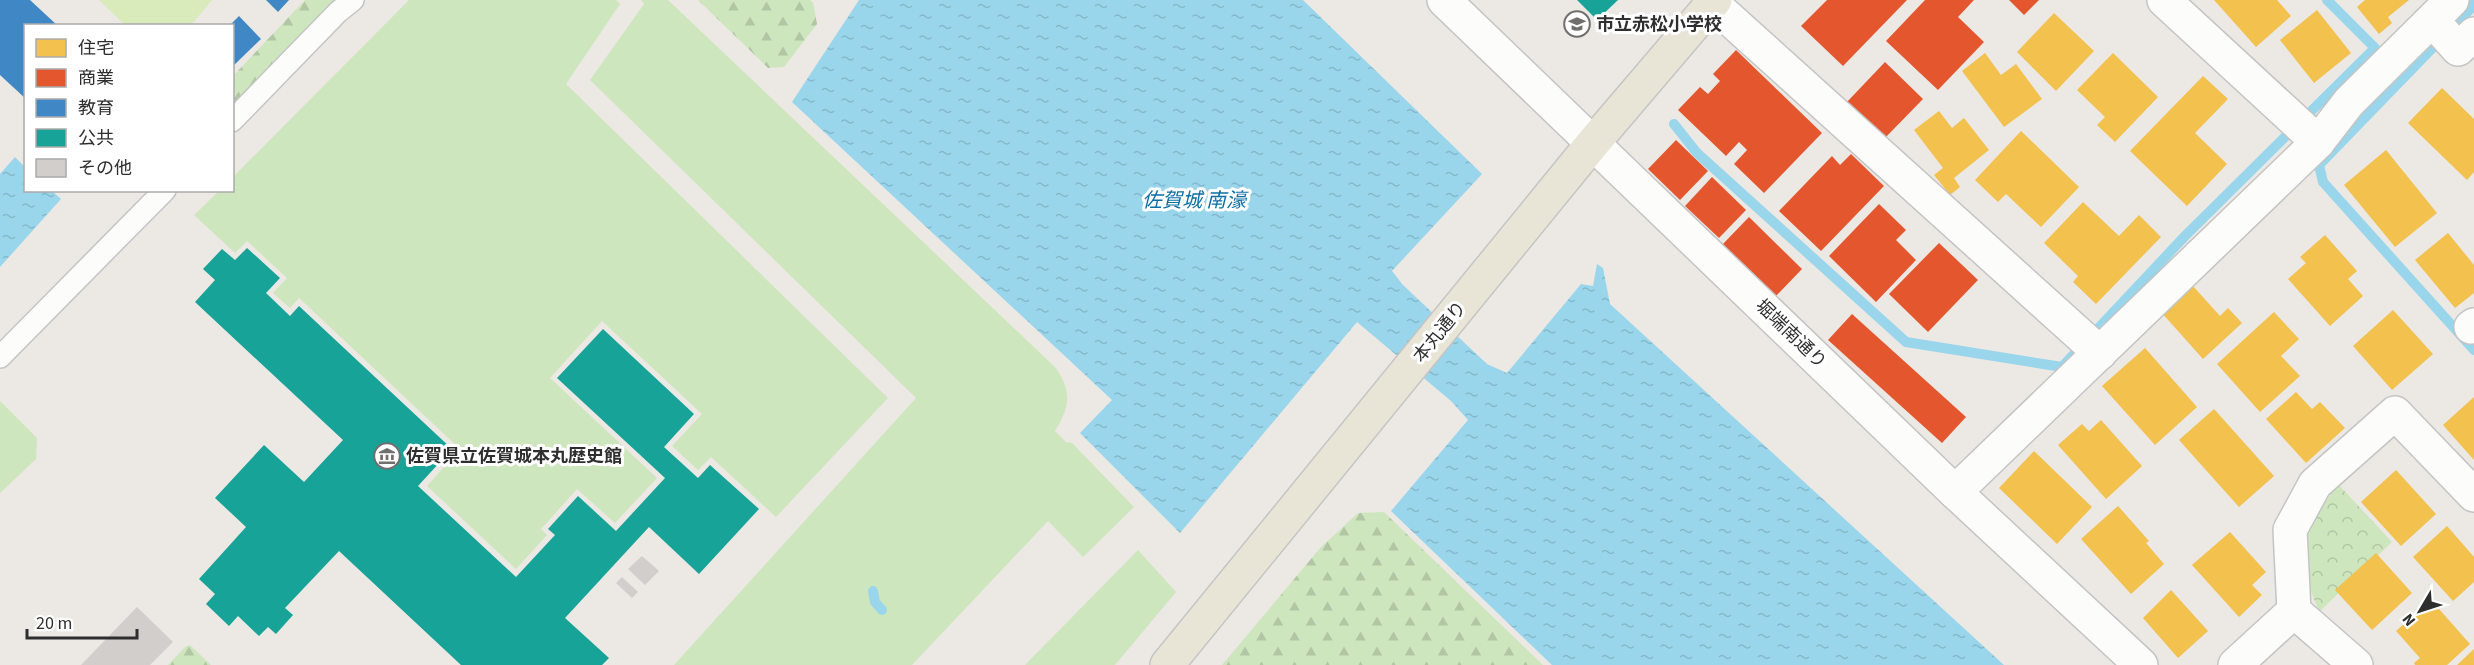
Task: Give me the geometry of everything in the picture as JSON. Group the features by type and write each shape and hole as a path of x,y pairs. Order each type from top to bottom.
{"main road":[{"name":"本丸通り","path":"1167,665 1593,143 1714,2"}],"street":[{"name":"堀端南通り","path":"1444,0 1955,492 2142,665"},
{"path":"2164,0 2306,131"},
{"path":"1714,2 2089,342"},
{"path":"1955,492 2089,342 2306,131 2349,102 2442,10 2466,42"},
{"path":"2356,665 2294,611 2290,530 2315,484 2395,413 2474,495"},
{"path":"2235,665 2294,611"}],"lane":[{"path":"234,119 338,12 353,0"},
{"path":"0,357 163,192"}],"green space":[{"path":"99,0 212,0 192,24 124,24"},
{"path":"305,0 337,0 234,104 234,75"},
{"path":"409,0 616,0 620,4 566,84 888,398 776,517 711,457 698,470 672,446 702,414 602,321 550,378 657,478 615,523 577,489 541,529 547,535 516,569 427,486 460,449 299,298 290,308 273,293 287,278 247,241 235,253 194,215 218,192 234,192 234,176"},
{"path":"641,0 668,0 1056,368 1065,385 1067,400 1064,414 1055,431 1066,442 1072,443 1134,507 1083,557 1048,521 912,665 674,665 916,398 590,80 644,4"},
{"path":"698,0 810,0 813,3 817,24 784,67 768,68"},
{"path":"0,401 37,438 36,459 0,493"},
{"path":"2338,484 2392,542 2319,612 2307,581 2307,528"},
{"path":"1384,512 1543,665 1222,665 1321,547 1358,513"},
{"path":"1138,550 1176,592 1115,665 1025,665"},
{"path":"190,645 211,665 168,665 185,647"}],"water":[{"name":"佐賀城 南濠","path":"859,0 1303,0 1482,174 1392,271 1403,285 1487,364 1507,373 1581,284 1593,286 1597,264 1603,268 1610,304 2004,665 1552,665 1391,511 1468,420 1451,401 1357,322 1180,533 1080,433 1112,400 792,102"},
{"path":"2468,0 2474,0 2474,12 2465,21 2459,10"},
{"path":"15,157 24,166 24,192 53,192 61,199 0,267 0,174"}],"building: 住宅":[{"path":"2214,0 2277,0 2291,16 2256,47"},
{"path":"2365,0 2409,0 2388,17 2392,23 2379,34 2357,7"},
{"path":"2317,10 2351,53 2314,83 2280,40"},
{"path":"2054,13 2094,51 2056,91 2017,52"},
{"path":"1985,53 2001,75 2016,64 2042,99 2004,127 1962,71"},
{"path":"2113,53 2158,97 2115,142 2097,125 2105,117 2077,90"},
{"path":"2203,76 2228,99 2195,133 2227,164 2187,206 2130,151"},
{"path":"2442,88 2474,119 2474,172 2467,180 2408,123"},
{"path":"1939,111 1952,128 1964,118 1989,150 1954,178 1960,187 1950,195 1934,175 1943,168 1914,130"},
{"path":"2021,131 2079,187 2041,227 2006,194 1998,202 1975,180"},
{"path":"2386,150 2437,213 2395,247 2344,185"},
{"path":"2083,202 2119,236 2139,215 2161,237 2096,304 2073,282 2078,276 2044,243"},
{"path":"2448,233 2474,265 2474,293 2455,308 2415,260"},
{"path":"2325,235 2357,271 2348,279 2363,296 2330,326 2288,279 2306,263 2300,257"},
{"path":"2192,285 2220,316 2228,308 2242,323 2203,359 2161,312"},
{"path":"2393,310 2433,354 2392,390 2353,346"},
{"path":"2274,312 2299,339 2281,356 2300,376 2260,412 2217,364"},
{"path":"2145,348 2197,407 2155,445 2102,386"},
{"path":"2296,392 2312,409 2320,402 2345,428 2306,463 2266,419"},
{"path":"2474,397 2474,460 2443,425"},
{"path":"2214,409 2274,476 2239,507 2179,440"},
{"path":"2101,420 2142,466 2106,499 2058,445 2082,424 2089,431"},
{"path":"2034,451 2092,507 2057,544 1999,488"},
{"path":"2396,470 2436,514 2401,546 2361,502"},
{"path":"2118,506 2149,541 2146,543 2164,564 2131,594 2081,539"},
{"path":"2447,526 2474,557 2474,582 2453,601 2413,557"},
{"path":"2230,532 2266,572 2252,585 2262,595 2239,617 2192,565"},
{"path":"2376,553 2412,593 2372,630 2335,590"},
{"path":"2171,590 2208,631 2178,658 2143,618"},
{"path":"2431,600 2470,644 2447,665 2415,665 2414,663 2420,658 2396,631"},
{"path":"2474,649 2474,665 2457,665"}],"building: 商業":[{"path":"1827,0 1907,0 1843,66 1801,26"},
{"path":"1925,0 1974,0 1958,17 1984,42 1938,90 1886,41"},
{"path":"2009,0 2039,0 2024,15"},
{"path":"1736,50 1822,133 1764,193 1734,164 1747,150 1739,142 1726,156 1678,110 1700,87 1708,94 1720,81 1713,74"},
{"path":"1885,62 1923,99 1884,139 1846,103"},
{"path":"1676,140 1708,171 1680,200 1648,169"},
{"path":"1851,154 1884,186 1821,251 1779,211 1832,156 1840,165"},
{"path":"1712,177 1746,210 1719,238 1685,206"},
{"path":"1879,204 1906,230 1896,240 1916,260 1876,302 1829,256"},
{"path":"1749,217 1802,269 1775,297 1721,246"},
{"path":"1939,243 1978,280 1928,332 1889,294"},
{"path":"1852,314 1966,417 1942,443 1828,340"}],"building: 教育":[{"path":"0,0 30,0 56,24 24,24 24,97 0,75"},
{"path":"266,0 289,0 278,12"},
{"path":"239,16 261,39 234,65 234,24 231,24"}],"building: 公共":[{"path":"1577,0 1618,0 1597,20"},
{"name":"佐賀県立佐賀城本丸歴史館","path":"247,248 280,278 266,293 290,316 299,306 452,449 418,486 516,577 555,535 548,529 578,496 616,531 665,478 557,378 603,329 694,414 664,447 698,478 710,465 759,509 699,574 649,527 565,618 609,658 602,665 461,665 339,551 285,608 293,615 276,634 268,627 259,636 238,616 229,626 206,604 215,594 199,579 246,527 215,498 264,445 304,482 343,440 195,302 215,280 203,269 222,249 235,260"}],"building: その他":[{"path":"642,556 659,571 645,585 628,569"},
{"path":"622,577 638,592 632,598 616,583"},
{"path":"137,607 173,642 150,665 81,665"}],"waterway":[{"path":"1674,124 1697,153 1906,342 2062,367 2185,236 2375,48 2327,0"},
{"path":"2474,5 2319,165 2323,182 2474,350"},
{"path":"873,591 875,602 882,610"}],"place":[{"name":"市立赤松小学校","path":"1577,24"},
{"name":"佐賀県立佐賀城本丸歴史館","path":"387,456"}]}
